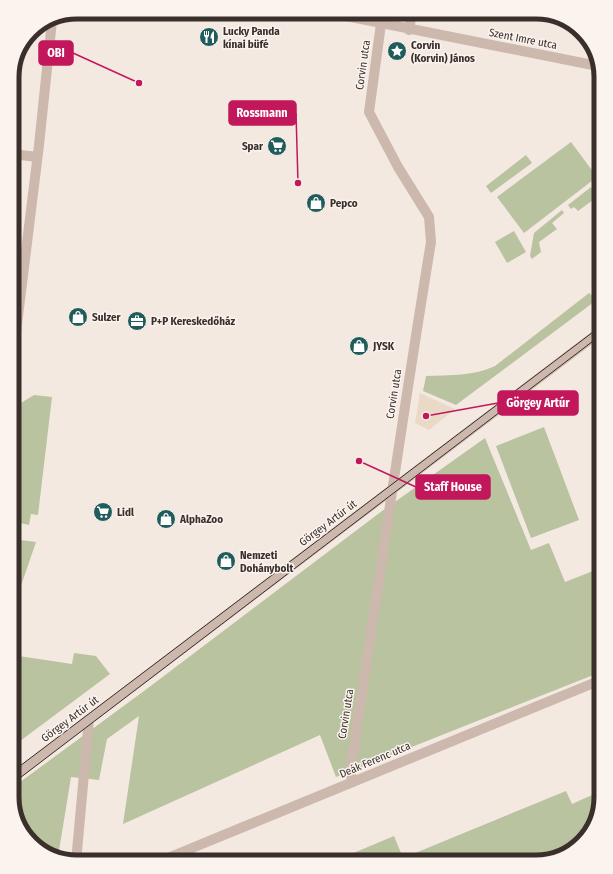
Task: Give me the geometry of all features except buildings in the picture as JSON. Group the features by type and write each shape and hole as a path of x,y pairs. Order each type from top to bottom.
{"street":[{"name":"Szent Imre utca","path":"358,19 593,65"},
{"path":"409,30 411,19"},
{"name":"Corvin utca","path":"353,782 350,772 393,489 400,433 431,242 429,217 398,168 369,112 381,24"},
{"path":"19,307 52,25"},
{"path":"19,155 37,157"},
{"name":"Görgey Artúr út","path":"19,773 594,336"},
{"name":"Deák Ferenc utca","path":"175,855 594,683"},
{"path":"77,855 89,719"}],"green space":[{"path":"571,142 594,173 594,179 524,233 497,197"},
{"path":"526,155 532,163 491,193 486,186"},
{"path":"591,187 594,192 594,199 578,211 574,207 571,209 568,205"},
{"path":"562,210 564,213 552,223 557,229 539,242 541,252 532,259 530,256 534,233"},
{"path":"514,231 526,252 507,263 495,242"},
{"path":"589,293 594,297 594,302 456,405 423,391 426,376 479,372 495,366"},
{"path":"34,395 52,397 38,515 31,514 29,525 19,523 19,404"},
{"path":"544,427 579,520 531,538 496,446"},
{"path":"485,438 531,550 549,543 565,582 594,571 594,675 336,777 320,735 123,824 139,716 107,739 99,780 71,777 59,852 45,845 31,833 23,820 19,805 19,783 144,691 382,511"},
{"path":"19,540 36,542 19,592"},
{"path":"74,653 96,656 110,674 19,742 19,656 72,664"},
{"path":"566,791 572,804 594,794 594,805 590,820 582,833 572,843 559,851 544,855 410,855"},
{"path":"394,836 402,855 349,855"}],"shaded area":[{"path":"420,393 455,409 429,430 415,423"}],"tram line":[{"path":"19,767 594,331"},
{"path":"19,779 594,340"}],"place":[{"name":"Lucky Panda kínai büfé","path":"209,37"},
{"name":"Corvin (Korvin) János","path":"397,51"},
{"name":"OBI","path":"139,83"},
{"name":"Spar","path":"277,146"},
{"name":"Rossmann","path":"298,183"},
{"name":"Pepco","path":"316,203"},
{"name":"Sulzer","path":"78,317"},
{"name":"P+P Kereskedőház","path":"137,321"},
{"name":"JYSK","path":"359,346"},
{"name":"Görgey Artúr","path":"426,416"},
{"name":"Staff House","path":"359,461"},
{"name":"Lidl","path":"103,512"},
{"name":"AlphaZoo","path":"166,519"},
{"name":"Nemzeti Dohánybolt","path":"226,561"}]}
